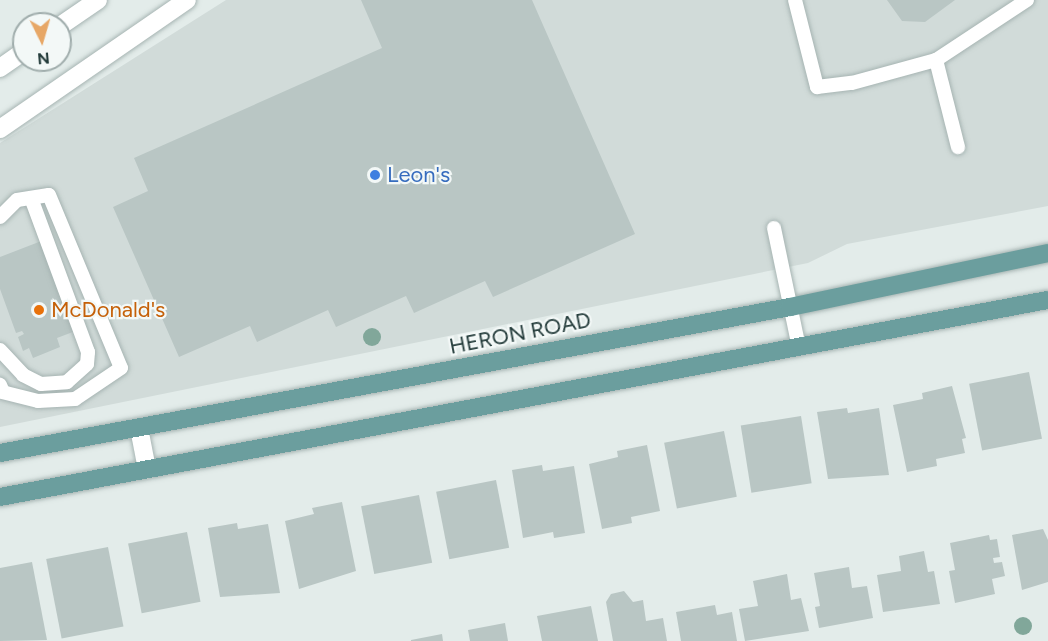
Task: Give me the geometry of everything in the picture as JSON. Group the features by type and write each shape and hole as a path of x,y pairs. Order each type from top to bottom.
{"main road":[{"path":"72,18 98,0"},
{"path":"0,129 187,0"},
{"name":"HERON ROAD","path":"0,453 790,307 1048,253"},
{"path":"0,497 1048,300"},
{"path":"139,428 147,469"}],"lane":[{"path":"795,0 817,87 852,83 936,60 1027,0"},
{"path":"936,60 958,147"},
{"path":"0,217 18,200 49,195 121,368 75,399 38,401 3,392 0,385"},
{"path":"0,350 23,375 40,384 67,382 80,374 87,364 88,352 31,198"},
{"path":"774,228 799,348"}],"shaded area":[{"path":"226,0 1048,0 1048,206 847,244 808,263 0,427 0,143"}],"building":[{"name":"Leon's","path":"361,0 532,0 635,234 493,297 485,281 414,313 406,296 336,327 328,310 257,342 250,326 179,357 113,207 148,191 134,158 382,48"},
{"path":"887,0 955,0 925,22 902,21"},
{"name":"McDonald's","path":"44,240 78,330 57,338 60,347 33,358 29,348 23,351 18,337 24,334 22,331 16,333 0,289 0,257"},
{"path":"1029,372 1042,439 982,450 969,384"},
{"path":"952,386 966,438 962,439 965,453 936,459 937,466 907,472 893,405 923,399 922,393"},
{"path":"847,408 848,413 879,408 889,475 828,479 817,412"},
{"path":"801,416 812,483 751,493 741,426"},
{"path":"724,431 737,497 677,508 664,443"},
{"path":"647,445 660,511 631,517 632,523 602,529 589,464 618,457 617,451"},
{"path":"542,465 543,471 574,466 585,533 554,538 553,532 523,538 512,470"},
{"path":"496,480 509,548 449,559 436,492"},
{"path":"419,495 432,563 374,574 361,506"},
{"path":"342,502 356,571 299,589 285,521 314,514 312,508"},
{"path":"237,523 238,529 268,524 280,593 220,597 208,528"},
{"path":"1043,529 1048,540 1048,582 1022,590 1012,535"},
{"path":"187,532 201,602 142,613 128,543"},
{"path":"989,535 990,540 997,539 1000,557 993,558 994,563 1002,562 1005,576 992,579 995,594 955,603 949,571 955,570 950,543"},
{"path":"108,547 123,627 62,639 46,559"},
{"path":"924,551 928,572 934,571 940,604 883,612 877,575 901,571 899,556"},
{"path":"32,562 47,640 0,641 0,568"},
{"path":"849,567 852,588 867,586 873,618 819,628 815,607 820,606 814,573"},
{"path":"787,574 791,600 801,598 809,631 745,641 739,609 758,606 753,581"},
{"path":"624,591 633,602 643,600 646,621 663,618 667,641 613,641 606,602 611,594"},
{"path":"715,605 717,615 732,612 737,641 681,641 676,612"},
{"path":"591,606 598,641 542,641 537,616"},
{"path":"505,623 508,641 470,641 468,630"},
{"path":"442,634 443,641 411,641 411,640"}],"place":[{"name":"Leon's","path":"375,175"},
{"name":"McDonald's","path":"39,310"}]}
